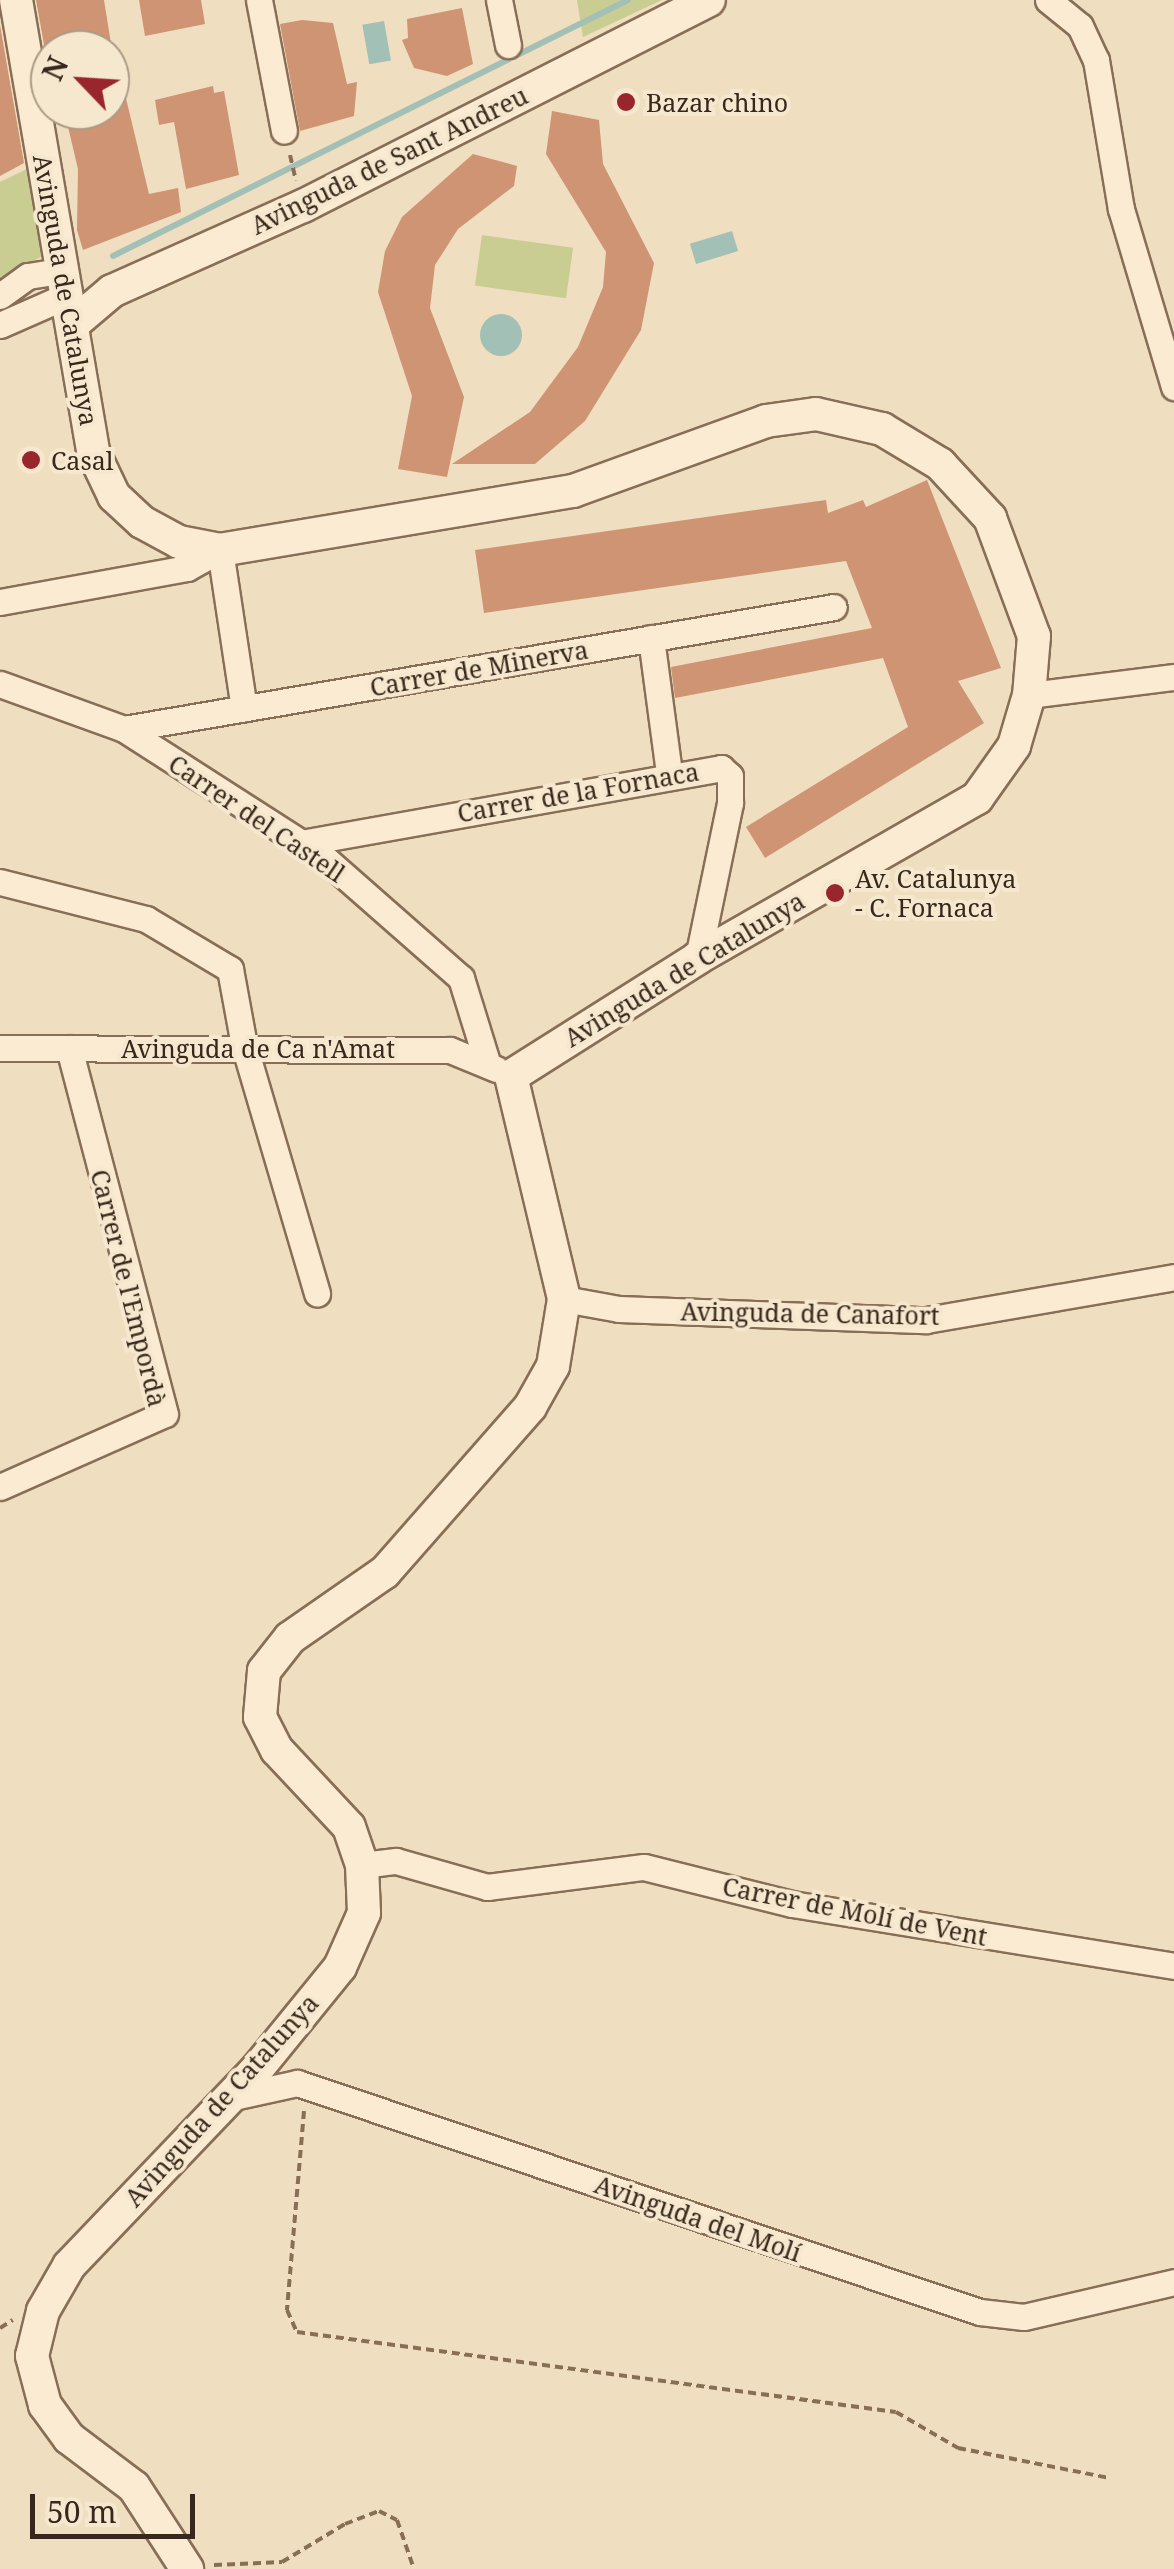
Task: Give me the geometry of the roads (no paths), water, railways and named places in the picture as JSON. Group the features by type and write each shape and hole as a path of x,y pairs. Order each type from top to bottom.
{"street":[{"name":"Avinguda de Catalunya","path":"16,0 94,454 114,496 142,522 179,542 220,550 573,491 766,422 816,414 882,429 940,464 990,518 1034,636 1029,695 1014,746 978,798 499,1071 564,1298 554,1366 530,1407 384,1572 290,1638 264,1671 260,1718 278,1750 349,1827 362,1865 364,1913 340,1967 228,2100 69,2266 43,2311 32,2356 45,2405 69,2438 134,2488 186,2568"},
{"path":"259,0 284,131"},
{"path":"498,0 508,45"},
{"name":"Avinguda de Sant Andreu","path":"68,296 112,291 303,206 709,0"},
{"path":"1048,0 1080,26 1096,60 1121,208 1174,387"},
{"path":"0,296 28,276 68,296"},
{"path":"0,324 68,296"},
{"path":"0,602 187,568 220,550 244,708"},
{"name":"Carrer de Minerva","path":"124,729 834,607"},
{"path":"651,638 670,773"},
{"path":"1029,695 1174,678"},
{"name":"Carrer del Castell","path":"0,684 124,729 301,843 461,978 499,1071"},
{"name":"Carrer de la Fornaca","path":"301,843 670,773 721,768 730,776 698,958"},
{"path":"0,882 146,919 230,969 244,1044 317,1293"},
{"name":"Avinguda de Ca n'Amat","path":"0,1048 244,1044 450,1050 499,1071"},
{"name":"Carrer de l'Empordà","path":"2,1477 165,1414 69,1048"},
{"name":"Avinguda de Canafort","path":"564,1298 619,1309 926,1320 1174,1277"},
{"name":"Carrer de Molí de Vent","path":"362,1865 396,1860 487,1887 644,1867 792,1904 1174,1966"},
{"name":"Avinguda del Molí","path":"228,2100 297,2083 980,2312 1024,2318 1174,2282"}],"water":[{"path":"384,21 391,60 369,64 362,25"},
{"path":"732,231 738,251 696,264 690,244"},
{"path":"501,314 516,320 522,335 516,350 501,356 486,350 480,335 486,320"}],"waterway":[{"path":"113,256 628,0"}],"place":[{"name":"Bazar chino","path":"626,102"},
{"name":"Casal","path":"31,460"},
{"name":"Av. Catalunya - C. Fornaca","path":"835,893"}]}
